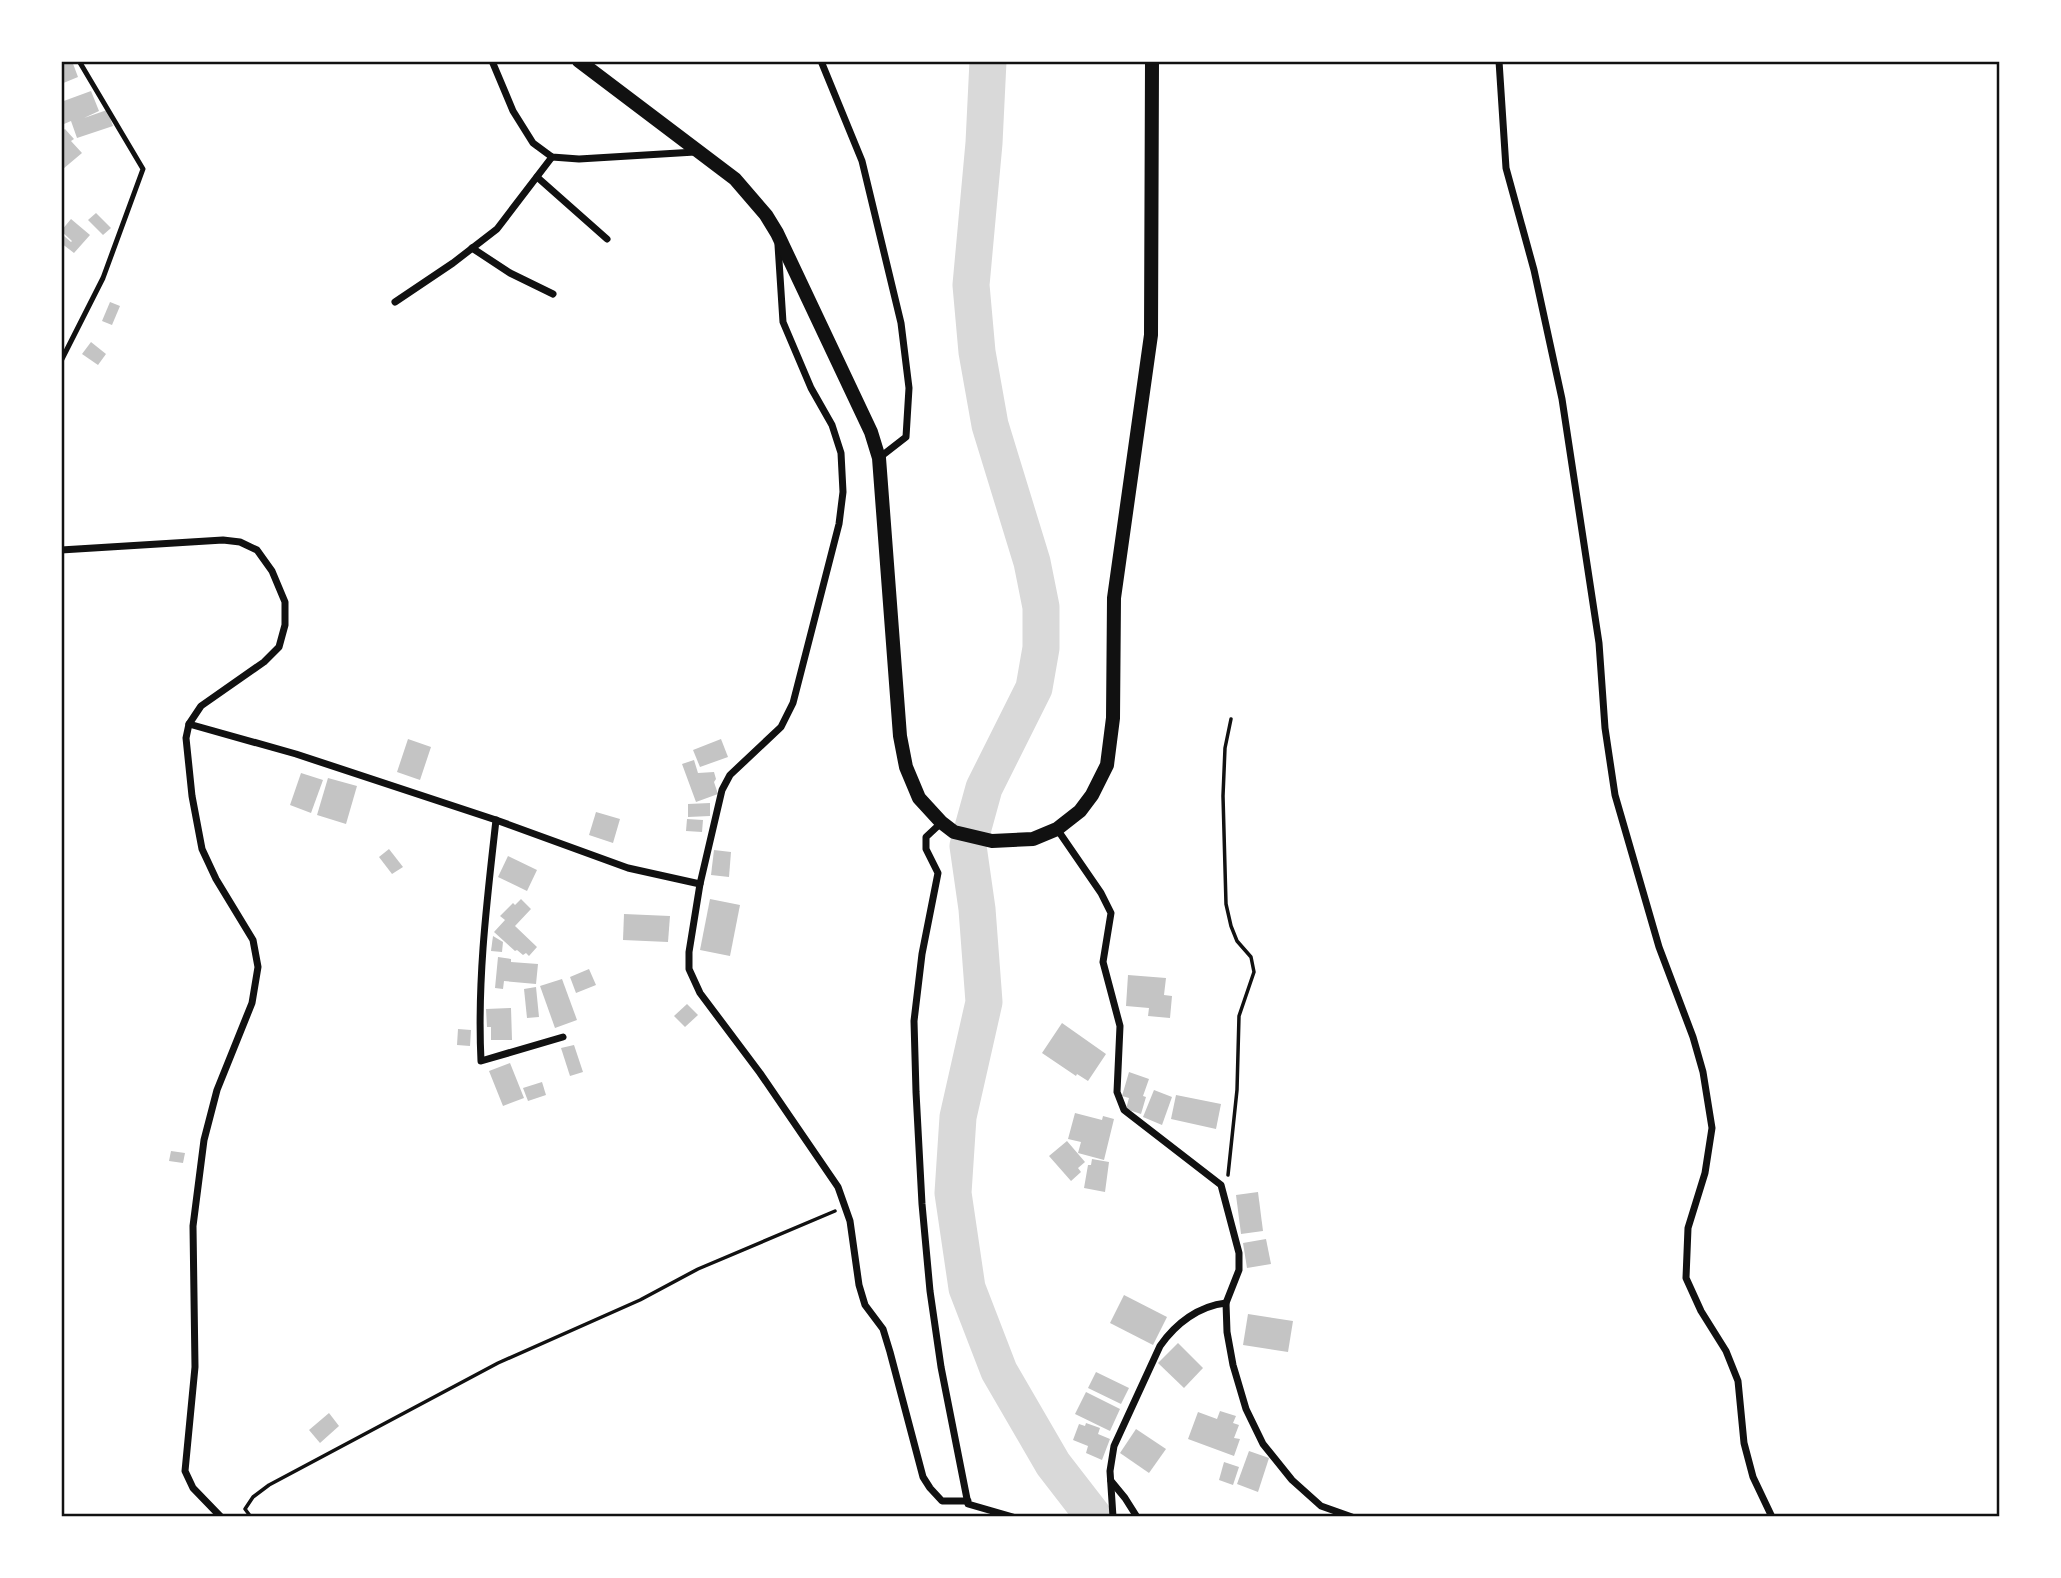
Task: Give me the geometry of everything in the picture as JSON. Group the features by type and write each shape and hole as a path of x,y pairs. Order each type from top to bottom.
{"main road":[{"path":"579,61 735,179 766,215 777,233 871,432 878,458 900,736 906,767 919,798 941,822 954,832 992,842 1033,839 1057,829 1080,811 1092,795 1107,765 1113,718 1114,598 1152,335 1152,61"}],"street":[{"path":"492,61 513,111 533,143 552,157 579,159 699,152"},
{"path":"821,61 862,161 901,323 909,388 905,437 878,458"},
{"path":"1499,61 1506,168 1534,270 1562,399 1598,643 1605,728 1615,795 1659,947 1693,1037 1707,1094 1712,1128 1705,1173 1688,1228 1686,1278 1701,1311 1726,1351 1738,1381 1744,1443 1757,1487 1772,1517"},
{"path":"395,302 497,229 552,157"},
{"path":"537,177 607,239"},
{"path":"777,233 783,322 811,388 832,425 841,453 843,492 839,524 793,703 781,727 730,775 722,790 700,884 689,952 689,969 700,993 760,1073 838,1187 850,1221 859,1285 865,1305 883,1329 923,1477 942,1501 968,1501"},
{"path":"472,248 510,274 553,294"},
{"path":"61,550 223,540 240,542 257,550 272,571 285,602 285,625 279,647 264,662 201,706 189,724 186,738 187,765 202,849 216,879 253,940 258,967 252,1003 217,1090 207,1127 193,1226 195,1367 185,1471 193,1488 221,1517"},
{"path":"189,724 296,754 496,820 628,868 700,884"},
{"path":"496,820 481,981 481,1061 563,1037"},
{"path":"941,822 926,837 926,849 938,873 922,954 914,1021 922,1204 930,1291 941,1367 968,1504 1013,1517"},
{"path":"1057,829 1101,893 1111,913 1103,962 1121,1026 1117,1092 1124,1111 1222,1185 1239,1254 1239,1270 1226,1303 1227,1332 1246,1409 1263,1444 1292,1480 1321,1506 1348,1515"},
{"path":"1113,1517 1110,1481 1114,1446 1160,1346 1169,1333 1198,1310 1212,1304 1226,1303"},
{"path":"1110,1481 1137,1517"}],"lane":[{"path":"61,361 103,278 143,169 79,61"}],"path":[{"path":"1222,1185 1228,1175 1233,1133 1239,1016 1254,972 1251,957 1237,941 1226,904 1224,748 1231,719"},
{"path":"251,1517 245,1509 253,1497 269,1485 498,1363 640,1300 698,1269 845,1207"}],"building":[{"path":"61,61 72,61 78,77 61,84"},
{"path":"91,91 99,111 84,118 107,110 113,126 77,138 71,121 64,124 61,102"},
{"path":"65,129 82,153 63,169 61,132"},
{"path":"96,213 111,228 103,235 88,220"},
{"path":"71,219 90,235 74,253 61,243 64,236 72,241 61,231"},
{"path":"110,302 120,306 112,325 102,321"},
{"path":"91,342 106,354 98,365 82,354"},
{"path":"408,739 431,747 420,780 397,772"},
{"path":"721,739 728,757 700,767 693,750"},
{"path":"694,760 698,773 714,772 718,794 696,802 682,764"},
{"path":"301,773 323,780 311,813 290,805"},
{"path":"328,778 357,786 346,824 317,815"},
{"path":"710,803 710,816 688,817 688,804"},
{"path":"596,812 620,819 613,843 589,835"},
{"path":"687,819 703,820 702,832 686,831"},
{"path":"389,849 403,867 392,874 379,857"},
{"path":"714,850 731,852 729,877 711,875"},
{"path":"508,856 537,870 527,891 498,877"},
{"path":"521,899 531,909 515,926 537,947 529,956 515,951 494,932 505,920 500,916"},
{"path":"710,899 740,905 730,956 700,950"},
{"path":"624,914 670,916 668,942 623,940"},
{"path":"493,936 503,942 502,952 491,951"},
{"path":"498,957 511,959 511,962 538,964 536,984 504,981 503,989 495,988"},
{"path":"589,969 596,985 576,993 570,977"},
{"path":"1128,975 1166,978 1164,995 1172,996 1170,1018 1148,1016 1149,1008 1126,1006"},
{"path":"562,979 577,1020 555,1028 540,986"},
{"path":"536,987 539,1017 527,1018 524,989"},
{"path":"687,1004 698,1015 685,1027 674,1016"},
{"path":"511,1008 512,1040 491,1040 486,1009"},
{"path":"1062,1023 1106,1054 1088,1081 1042,1053"},
{"path":"458,1029 471,1030 470,1046 457,1045"},
{"path":"574,1045 583,1072 570,1076 561,1048"},
{"path":"510,1063 524,1098 503,1106 489,1071"},
{"path":"1129,1072 1149,1079 1141,1114 1126,1109 1129,1098 1122,1096"},
{"path":"542,1082 546,1095 528,1101 523,1088"},
{"path":"1154,1090 1172,1097 1162,1125 1143,1117"},
{"path":"1176,1095 1221,1104 1216,1129 1171,1119"},
{"path":"1075,1113 1102,1120 1103,1116 1114,1119 1104,1160 1078,1153 1081,1142 1068,1139"},
{"path":"1067,1141 1085,1162 1078,1168 1081,1172 1071,1181 1049,1156"},
{"path":"171,1151 185,1153 183,1163 169,1161"},
{"path":"1092,1159 1109,1162 1105,1192 1084,1188 1088,1165 1091,1165"},
{"path":"1258,1192 1263,1231 1241,1234 1236,1195"},
{"path":"1266,1239 1271,1264 1247,1268 1243,1243"},
{"path":"1124,1295 1167,1317 1153,1345 1110,1323"},
{"path":"1248,1314 1293,1321 1288,1352 1243,1345"},
{"path":"1178,1343 1203,1368 1184,1388 1158,1363"},
{"path":"1096,1372 1129,1388 1121,1404 1088,1388"},
{"path":"1086,1392 1120,1409 1110,1431 1075,1414"},
{"path":"1220,1411 1236,1416 1233,1423 1239,1425 1234,1438 1240,1439 1234,1456 1188,1439 1198,1412 1217,1419"},
{"path":"329,1413 339,1426 320,1443 309,1430"},
{"path":"1086,1423 1100,1428 1098,1434 1110,1439 1102,1460 1086,1453 1088,1446 1073,1440 1079,1424 1085,1426"},
{"path":"1136,1429 1166,1449 1149,1473 1120,1453"},
{"path":"1249,1451 1269,1458 1258,1492 1237,1484"},
{"path":"1224,1462 1239,1467 1233,1485 1219,1480"}],"waterway":[{"path":"988,61 984,143 971,285 977,352 990,425 1032,562 1041,607 1041,648 1034,688 984,788 968,846 977,909 984,1002 958,1117 953,1193 967,1288 999,1371 1053,1464 1094,1517"}]}
